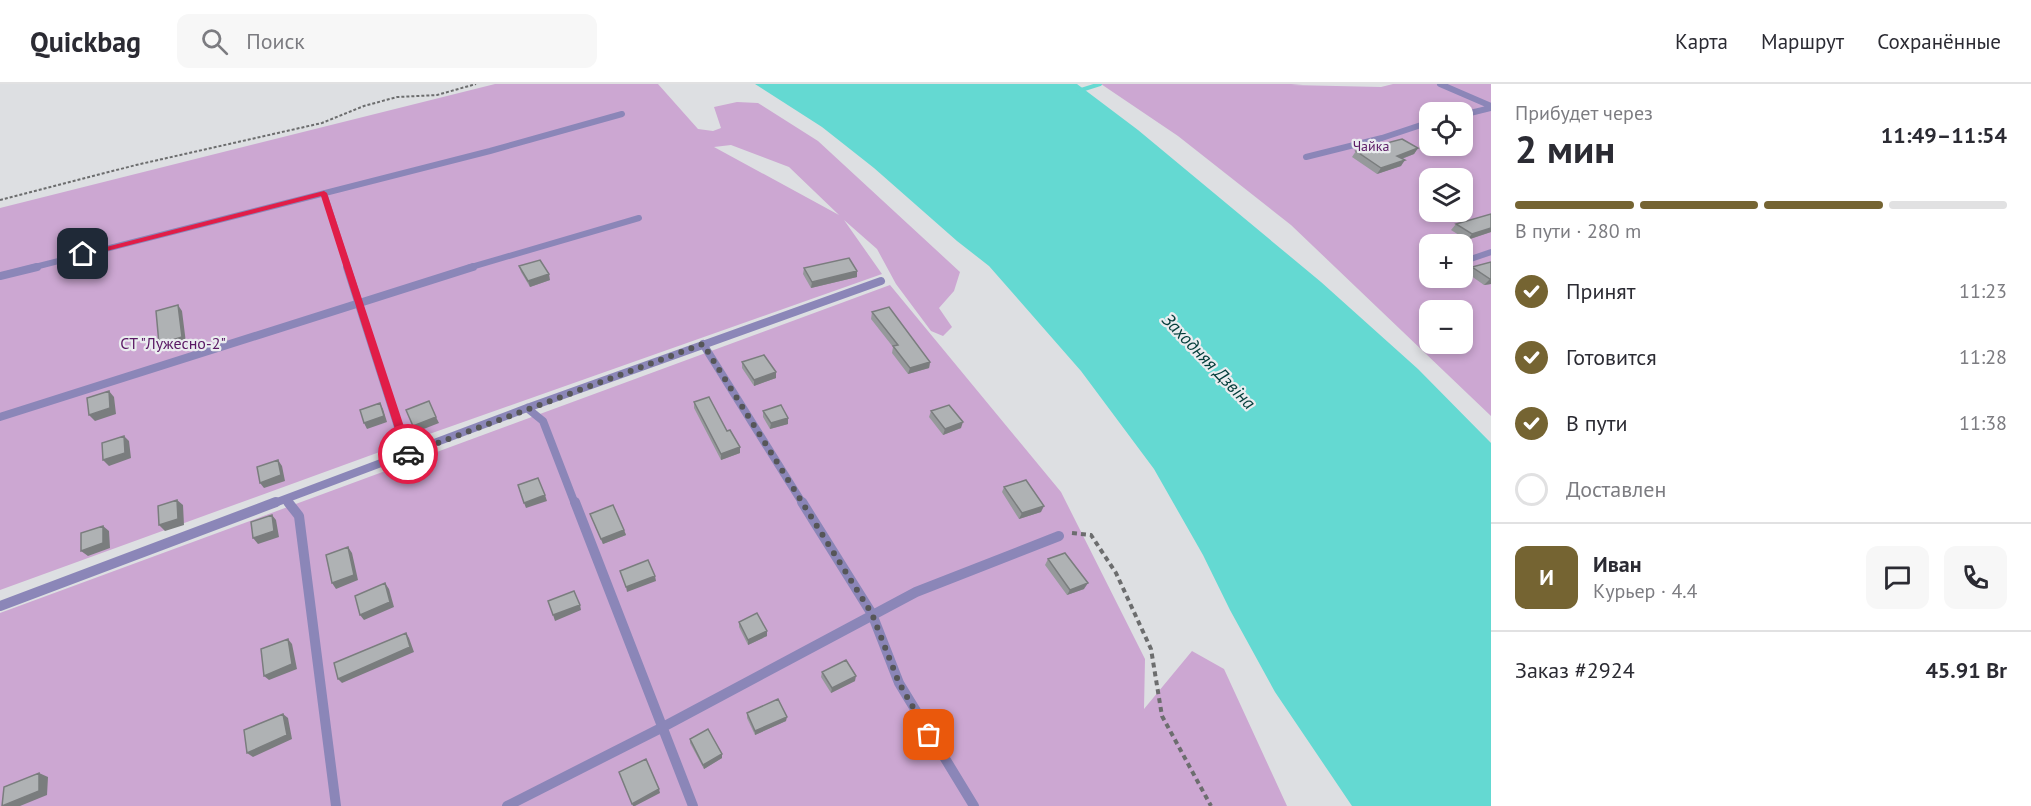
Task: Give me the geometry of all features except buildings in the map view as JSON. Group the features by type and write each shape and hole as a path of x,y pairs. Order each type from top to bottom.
{"lane":[{"path":"1440,84 1491,107"},
{"path":"1473,111 1491,107"},
{"path":"0,276 622,114"},
{"path":"1306,157 1382,138 1419,126"},
{"path":"324,193 407,454"},
{"path":"0,417 544,244 639,218"},
{"path":"1473,258 1491,252"},
{"path":"0,606 527,408 881,281"},
{"path":"703,344 872,614 899,683 974,806"},
{"path":"527,408 543,421 693,806"},
{"path":"286,500 299,516 336,806"},
{"path":"507,806 663,727 916,591 1059,536"}],"path":[{"path":"0,200 136,165 321,123 364,106 397,97 437,95 476,84"},
{"path":"1059,536 1073,533 1091,535 1116,573 1150,649 1162,716 1211,806"}],"green space":[{"name":"СТ \"Лужесно-2\"","path":"495,84 658,84 698,129 713,131 721,128 714,107 737,102 758,103 818,141 960,272 954,291 939,308 952,327 943,336 931,331 896,284 877,249 844,220 882,274 418,438 0,590 0,208","holes":["731,145 789,167 839,215 714,147"]},
{"name":"Чайка","path":"1101,84 1303,84 1291,85 1381,87 1393,84 1491,84 1491,416 1426,354 1473,354 1473,300 1419,300 1419,347 1291,225 1178,136"},
{"path":"890,285 1061,492 1145,659 1144,709 1192,651 1224,669 1287,806 0,806 0,613"}],"water":[{"name":"Заходняя Дзвіна","path":"755,84 1077,84 1138,130 1321,282 1418,369 1491,443 1491,806 1352,806 1275,692 1203,555 1154,469 1081,371 989,266 822,127"}],"waterway":[{"path":"1078,91 1100,84"}],"way so far":[{"path":"408,454 703,344 872,614 899,683 929,735"}],"route":[{"path":"83,254 324,193 408,454"}]}
